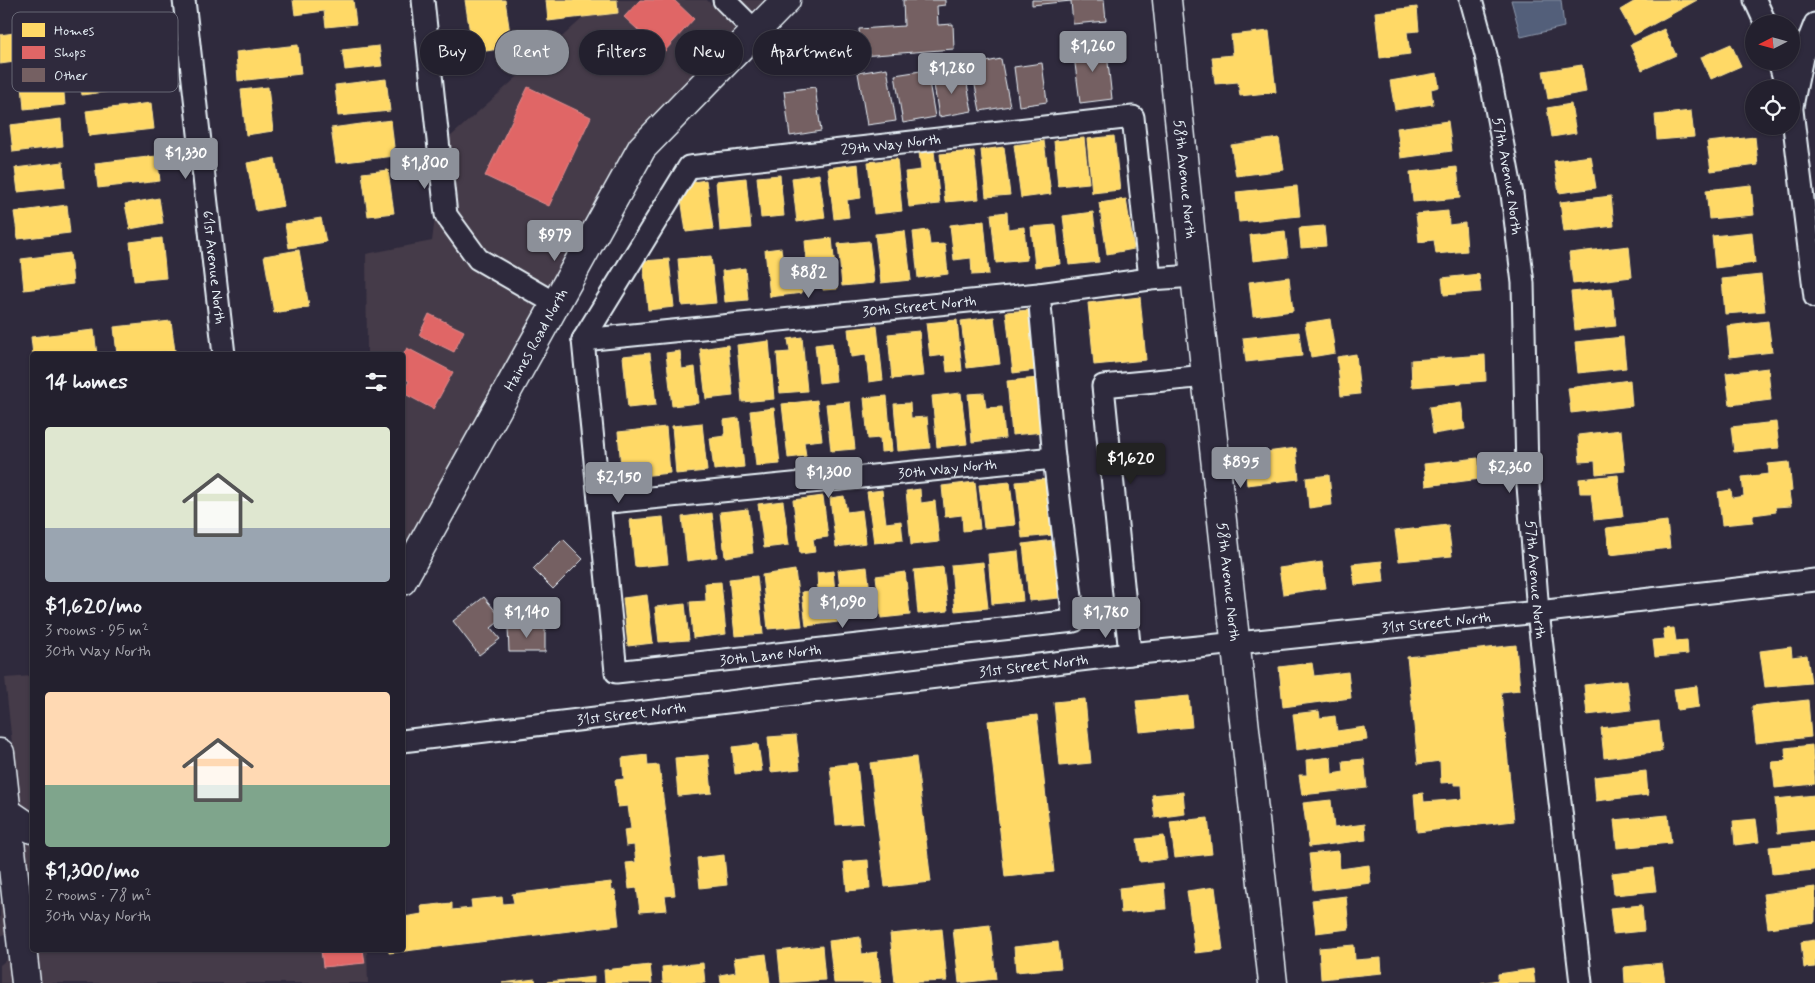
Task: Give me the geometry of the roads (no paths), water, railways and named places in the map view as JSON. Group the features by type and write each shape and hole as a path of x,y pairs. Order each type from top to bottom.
{"street":[{"name":"61st Avenue North","path":"184,0 224,352"},
{"path":"423,0 446,215 478,258 556,304"},
{"path":"724,0 754,30"},
{"name":"Haines Road North","path":"756,30 786,0"},
{"name":"58th Avenue North","path":"1167,0 1195,276 1274,983"},
{"name":"57th Avenue North","path":"1471,0 1486,55 1512,194 1523,283 1527,474 1538,612 1581,983"},
{"path":"1755,0 1762,15"},
{"path":"1795,80 1815,24"},
{"name":"Haines Road North","path":"405,576 642,148 753,33"},
{"name":"29th Way North","path":"583,340 689,167 1133,116 1150,279"},
{"path":"1795,135 1815,298"},
{"name":"30th Street North","path":"583,340 1039,294 1150,279 1195,276"},
{"path":"1039,294 1054,458"},
{"path":"583,340 600,504"},
{"path":"1130,654 1103,386 1206,376"},
{"name":"30th Way North","path":"600,504 1054,458"},
{"name":"30th Lane North","path":"600,504 616,672 1074,621 1054,458"},
{"name":"31st Street North","path":"405,741 1130,654 1538,612 1815,580"},
{"path":"0,753 7,812 8,890 26,983"},
{"path":"7,812 30,828"}],"water":[{"path":"1511,0 1561,0 1564,27 1521,37"}]}
